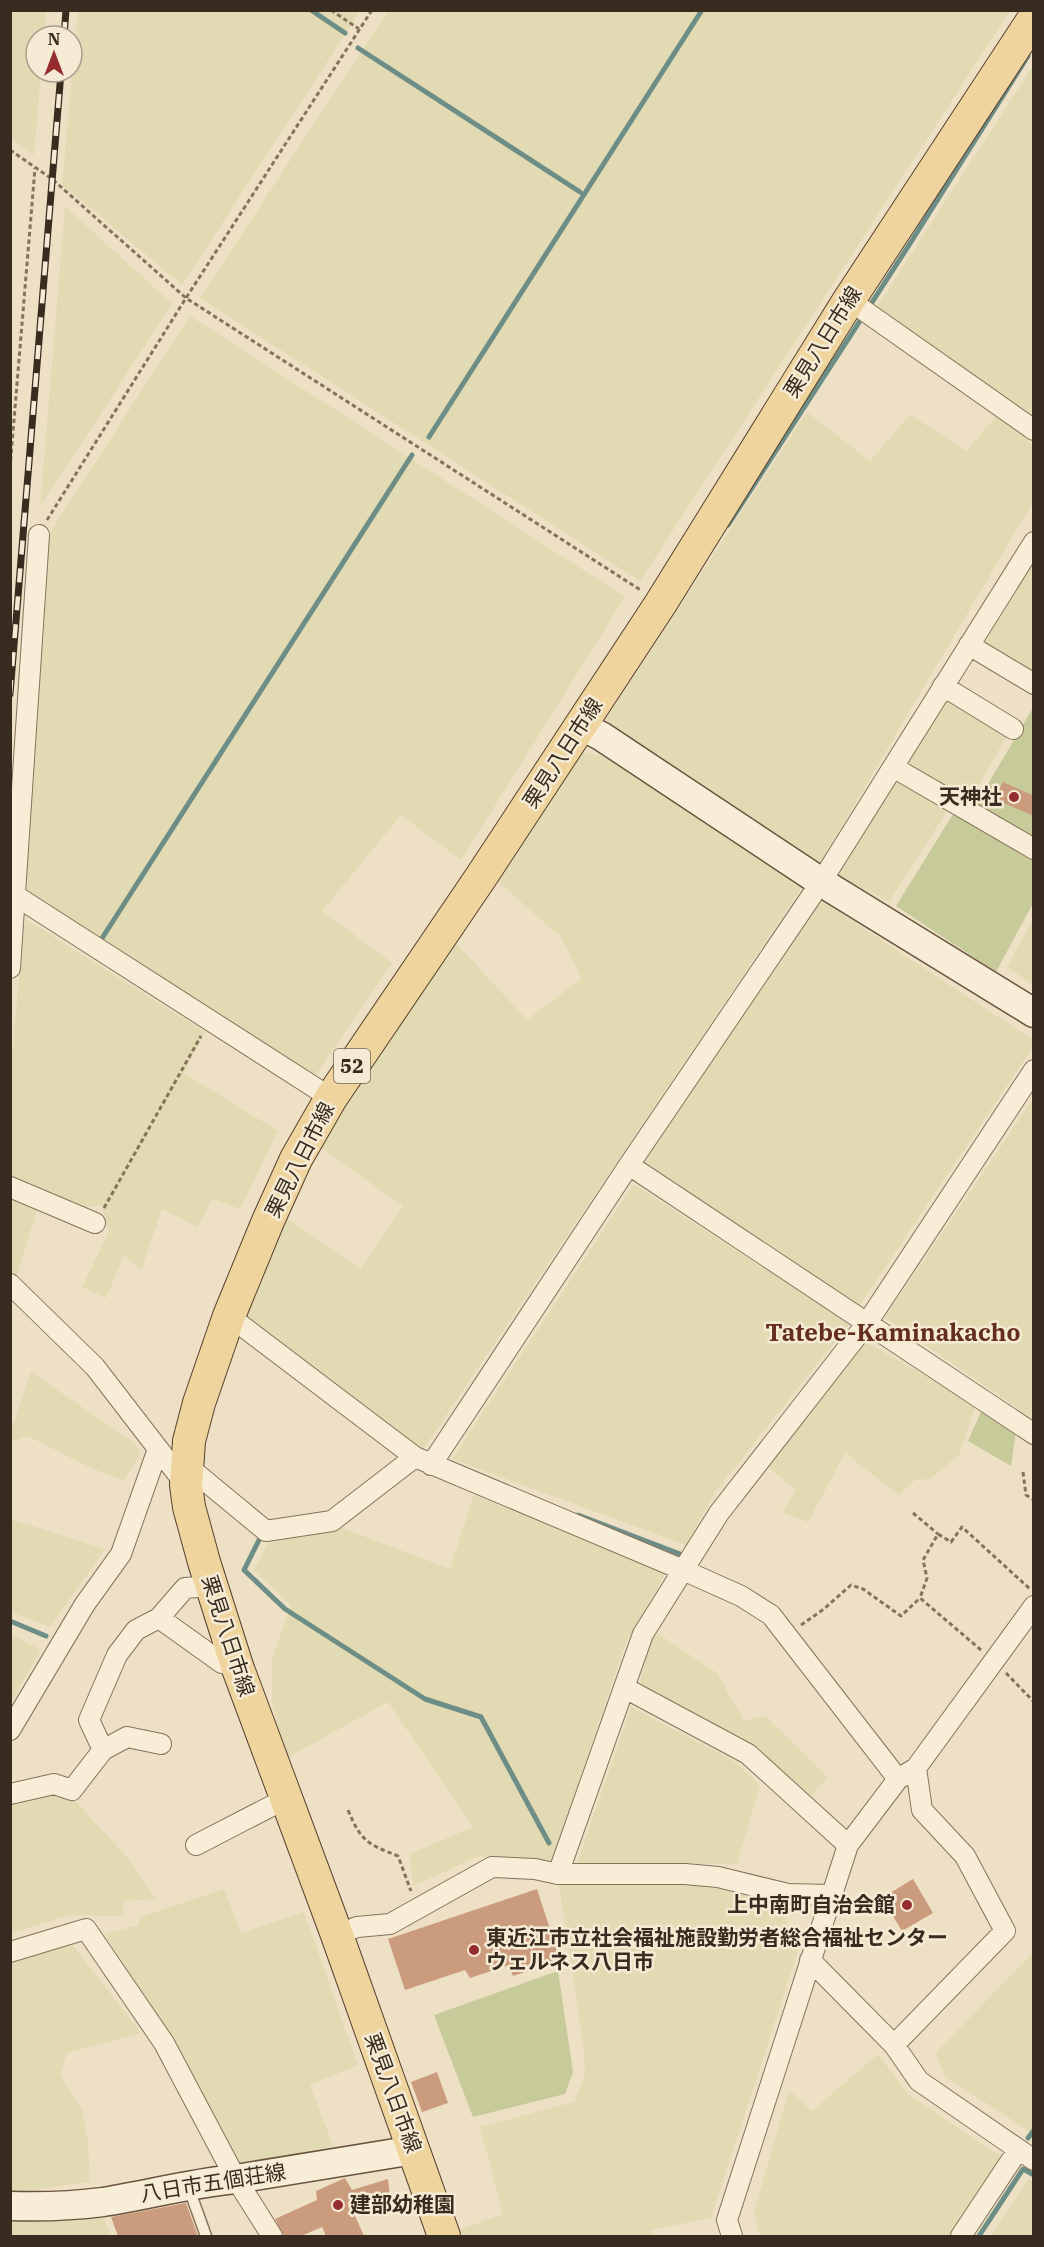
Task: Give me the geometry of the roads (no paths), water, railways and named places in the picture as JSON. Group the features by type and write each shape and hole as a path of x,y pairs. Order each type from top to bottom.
{"main road":[{"name":"栗見八日市線","path":"444,2236 337,1935 237,1666 212,1586 189,1507 186,1475 189,1441 199,1403 229,1316 296,1159 331,1098 581,726 661,603 849,300 1034,18"}],"street":[{"path":"849,300 1034,430"},
{"path":"10,968 39,535"},
{"path":"10,1284 95,1367 158,1449 186,1475 266,1531 332,1521 423,1461 821,882 1034,542"},
{"path":"969,645 1034,684"},
{"path":"943,686 1013,729"},
{"path":"581,726 601,736 821,882 1034,1013"},
{"path":"893,767 1034,849"},
{"path":"16,896 331,1098"},
{"path":"558,1874 643,1634 719,1513 867,1323 1034,1070"},
{"path":"628,1165 1034,1434"},
{"path":"10,1187 95,1222"},
{"path":"229,1316 423,1461 683,1570 741,1596 771,1616 898,1779"},
{"path":"10,1730 85,1604 121,1554 158,1449"},
{"path":"104,1750 89,1720 117,1655 136,1630 159,1618 185,1588 212,1586"},
{"path":"732,2236 728,2220 830,1895 848,1845 898,1779 916,1768 1034,1606"},
{"path":"159,1618 222,1663 237,1666"},
{"path":"625,1688 748,1754 848,1845"},
{"path":"10,1794 54,1784 72,1790 104,1750 127,1737 161,1744"},
{"path":"894,2045 1005,1931 965,1857 922,1810 916,1768"},
{"path":"196,1845 285,1799"},
{"path":"337,1935 357,1926 390,1924 492,1867 535,1869 558,1874 685,1874 718,1877 788,1894 830,1895"},
{"path":"10,1952 86,1929 164,2043 236,2179 272,2236"},
{"path":"810,1960 894,2045 919,2081 1026,2155 961,2236"},
{"name":"八日市五個荘線","path":"10,2206 56,2207 103,2202 414,2150"}],"lane":[{"path":"188,2186 206,2236"}],"waterway":[{"path":"311,10 345,33"},
{"path":"429,437 702,10"},
{"path":"358,48 580,192"},
{"path":"728,525 1028,56"},
{"path":"99,943 412,455"},
{"path":"578,1515 680,1554"},
{"path":"261,1536 244,1570 285,1609 425,1699 481,1717 549,1843"},
{"path":"10,1621 46,1636"},
{"path":"1028,2138 1034,2130"},
{"path":"979,2236 1023,2169 1034,2175"}],"railway":[{"path":"65,24 66,10"},
{"path":"10,694 60,84"}],"place":[{"name":"天神社","path":"1014,797"},
{"name":"上中南町自治会館","path":"907,1905"},
{"name":"東近江市立社会福祉施設勤労者総合福祉センター ウェルネス八日市","path":"474,1950"},
{"name":"建部幼稚園","path":"338,2205"}],"district":[{"name":"Tatebe-Kaminakacho","path":"893,1333"}]}
